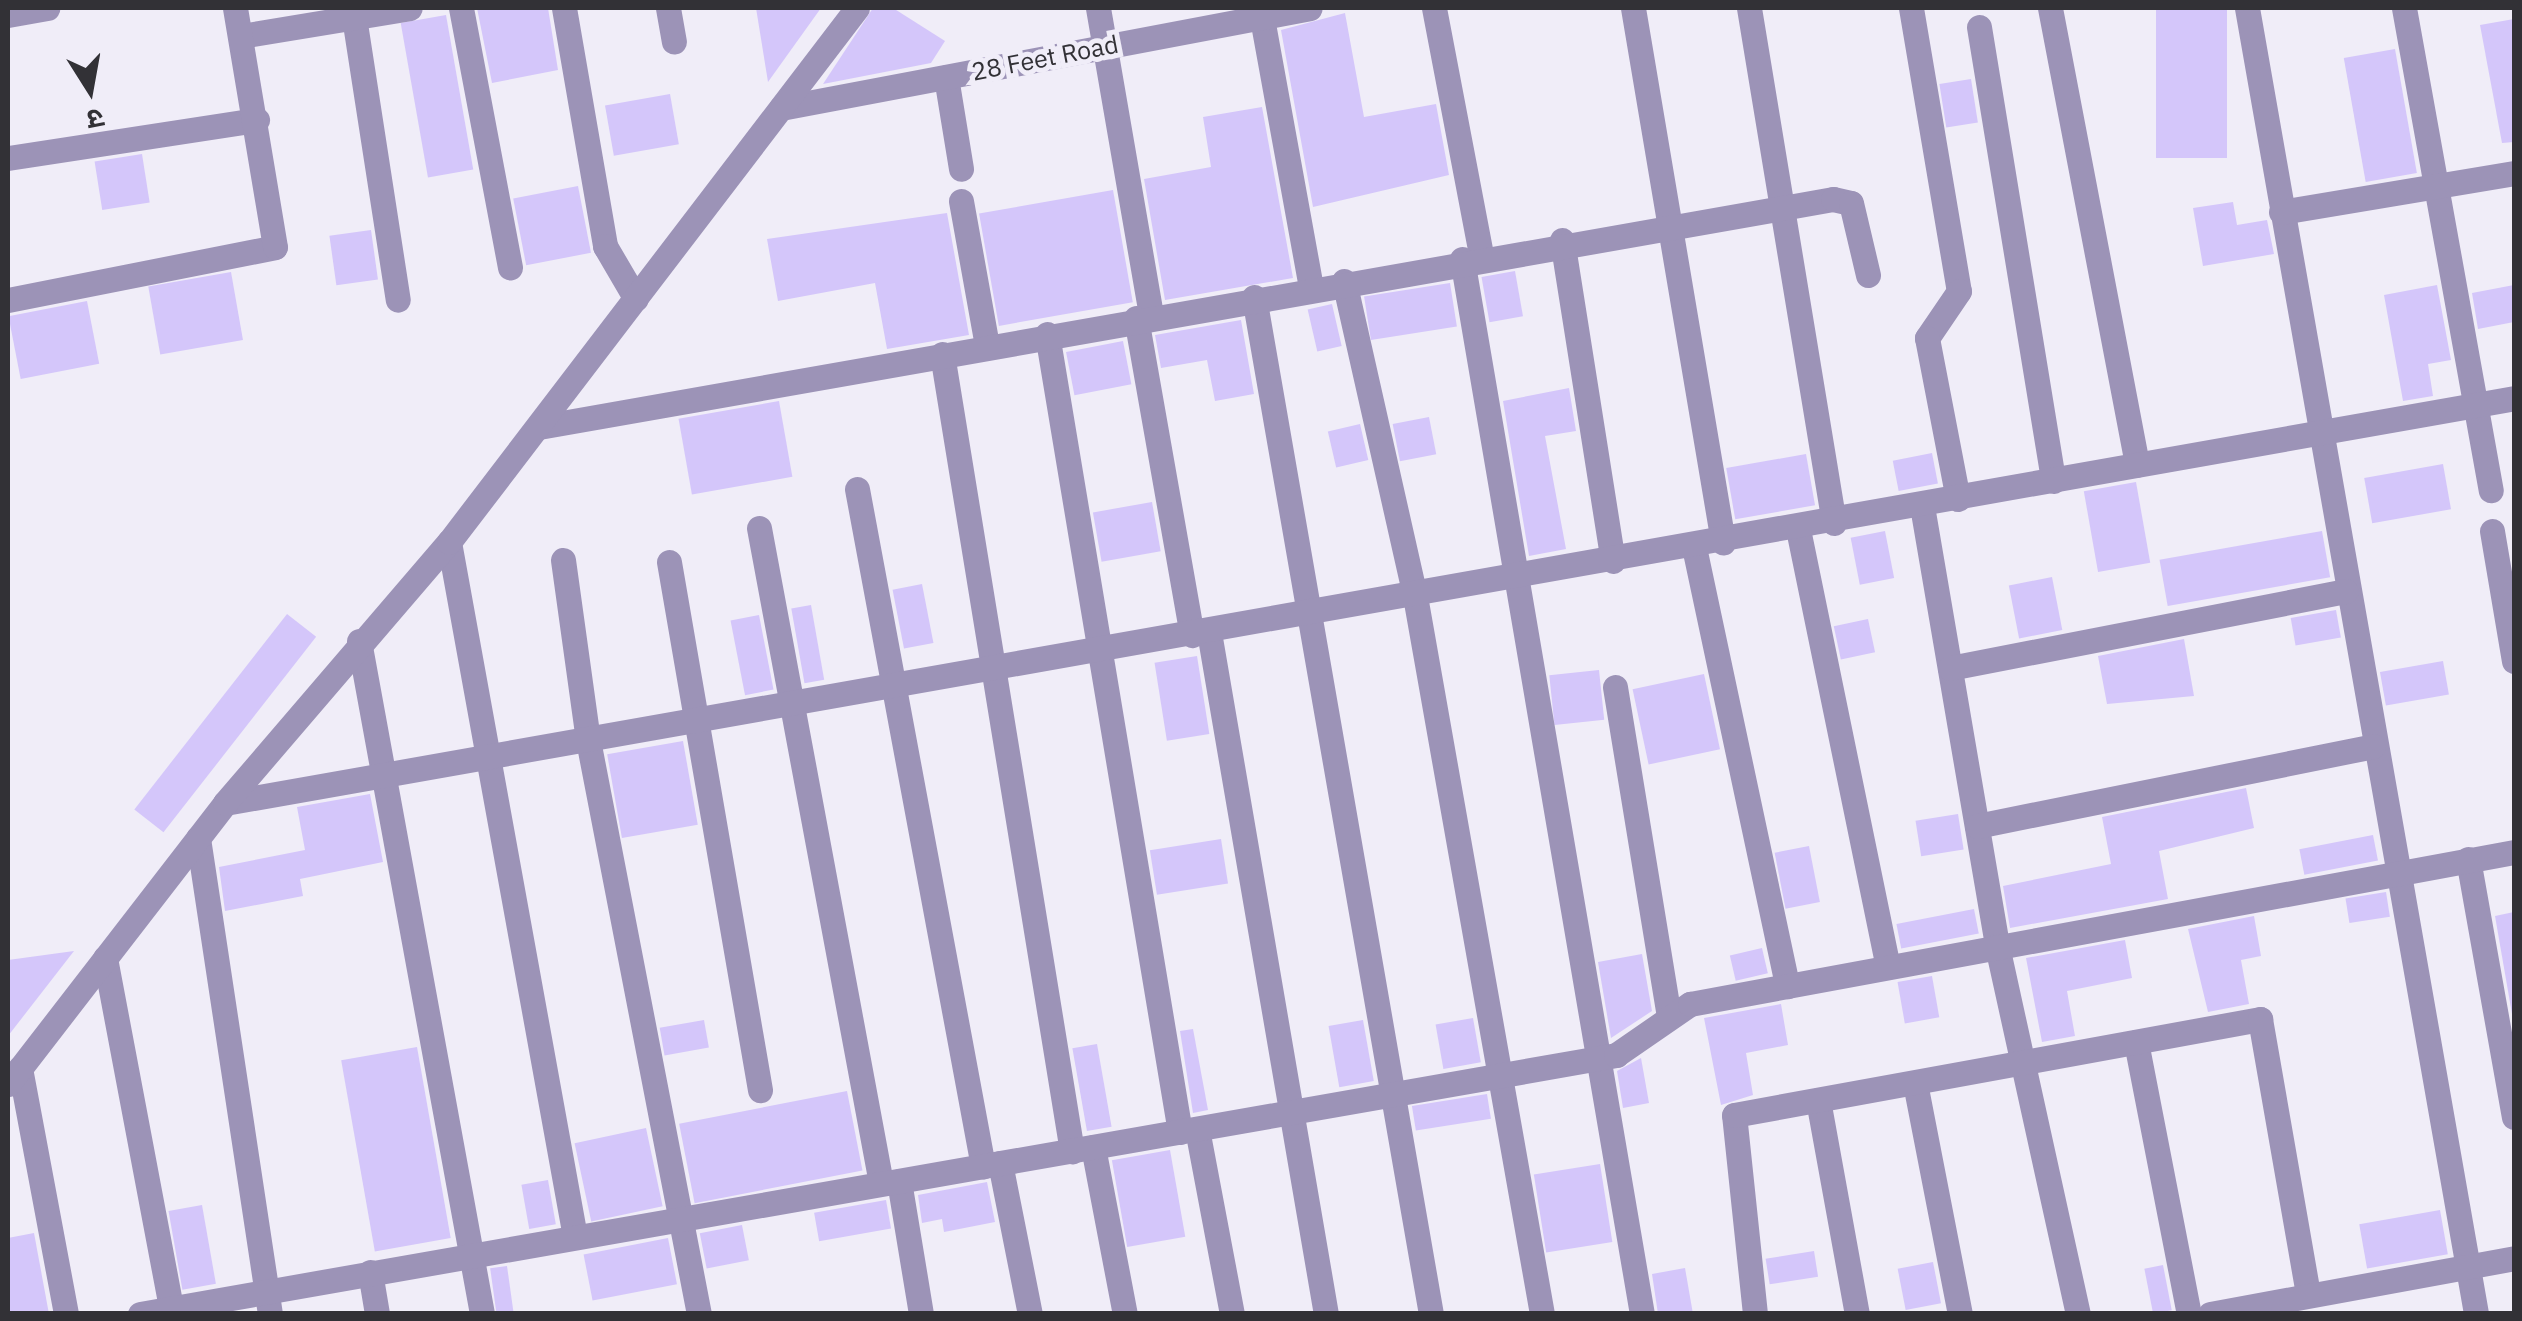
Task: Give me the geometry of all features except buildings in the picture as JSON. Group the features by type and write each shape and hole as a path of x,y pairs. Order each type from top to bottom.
{"street":[{"path":"8,15 46,8"},
{"path":"8,300 270,253 278,228 235,8"},
{"path":"241,36 410,8"},
{"path":"461,8 510,267"},
{"path":"564,8 605,246 636,299"},
{"path":"668,8 674,42"},
{"path":"66,1314 12,1074 359,640 449,542 857,8"},
{"path":"1098,8 1144,317 1200,633 1296,1115 1326,1314"},
{"name":"28 Feet Road","path":"781,108 1310,8"},
{"path":"1434,8 1516,578 1642,1314"},
{"path":"1633,8 1664,227 1723,542"},
{"path":"1749,8 1776,208 1834,523"},
{"path":"1911,8 1959,291 1927,338 1958,499"},
{"path":"2050,8 2137,465"},
{"path":"2247,8 2373,746 2476,1314"},
{"path":"2404,8 2491,490"},
{"path":"354,17 398,300"},
{"path":"1262,18 1311,287"},
{"path":"1979,27 2053,481"},
{"path":"946,77 961,168"},
{"path":"8,158 258,120"},
{"path":"2281,212 2514,173"},
{"path":"539,427 1562,240 1776,208 1848,200 1868,275"},
{"path":"960,201 987,346"},
{"path":"1562,240 1613,561"},
{"path":"1344,281 1415,596 1542,1314"},
{"path":"1254,296 1431,1314"},
{"path":"1047,334 1188,1131 1232,1314"},
{"path":"942,354 1082,1149 1125,1314"},
{"path":"225,804 1834,523 2318,430 2514,398"},
{"path":"857,489 992,1165 1030,1314"},
{"path":"1922,506 1997,946 2078,1314"},
{"path":"759,528 788,705 921,1314"},
{"path":"1798,529 1888,967"},
{"path":"2492,530 2514,661"},
{"path":"449,542 485,758 575,1237"},
{"path":"1694,547 1786,986"},
{"path":"563,560 588,740 677,1220 699,1314"},
{"path":"669,562 692,722 760,1090"},
{"path":"1950,668 2346,591"},
{"path":"359,640 482,1314"},
{"path":"1615,687 1670,1016"},
{"path":"1977,826 2373,746"},
{"path":"198,838 268,1302"},
{"path":"140,1314 268,1302 370,1272 1296,1115 1597,1058 1628,1051 1670,1016 1786,986 2396,870 2514,852"},
{"path":"2468,859 2514,1117"},
{"path":"105,958 171,1311"},
{"path":"1755,1314 1730,1118 2260,1019 2308,1295"},
{"path":"2136,1042 2189,1314"},
{"path":"1915,1083 1960,1314"},
{"path":"1818,1100 1857,1314"},
{"path":"2210,1314 2514,1258"},
{"path":"370,1272 377,1314"}]}
